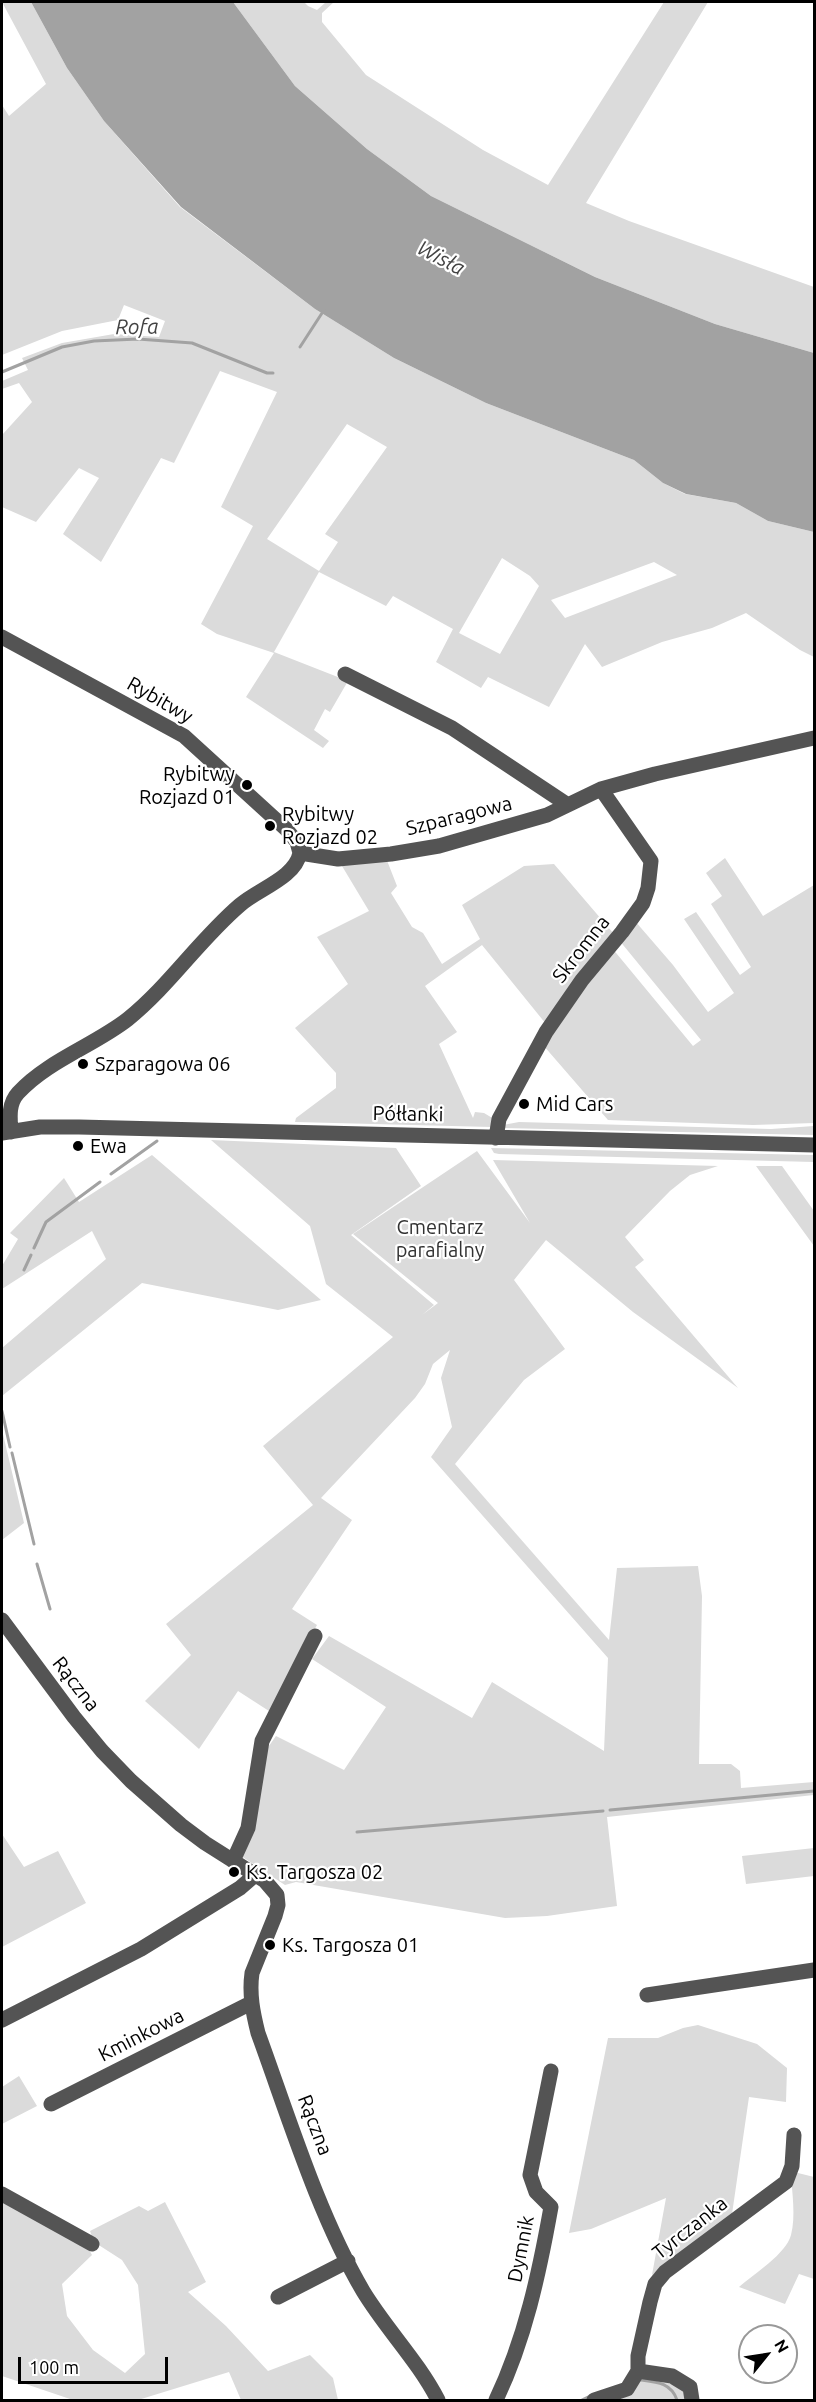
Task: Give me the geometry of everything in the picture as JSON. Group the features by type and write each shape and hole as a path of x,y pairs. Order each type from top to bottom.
{"street":[{"name":"Rybitwy","path":"2,637 184,736 286,829 297,842 300,853"},
{"path":"345,674 452,728 568,805"},
{"name":"Szparagowa","path":"300,853 339,859 419,849 547,815 601,789 655,774 814,738"},
{"name":"Skromna","path":"496,1138 499,1119 546,1032 582,980 643,903 648,888 651,861 601,789"},
{"path":"6,1132 11,1108 18,1093 44,1072 103,1037 137,1011 172,978 231,912 290,870 298,862 300,853"},
{"name":"Półłanki","path":"6,1132 48,1127 79,1127 814,1145"},
{"name":"Rączna","path":"2,1620 102,1750 131,1781 181,1825 273,1888 278,1901 275,1916 252,1973 251,2003 261,2044 324,2210 348,2261 364,2293 429,2383 438,2400"},
{"path":"233,1862 248,1828 261,1741 315,1636"},
{"path":"2,2020 141,1949 240,1888 255,1875"},
{"path":"647,1995 814,1970"},
{"name":"Kminkowa","path":"51,2104 251,2003"},
{"name":"Dymnik","path":"496,2400 513,2366 538,2282 551,2207 536,2192 530,2175 551,2071"},
{"name":"Tyrczanka","path":"638,2371 638,2356 655,2284 665,2272 786,2182 792,2166 794,2135"},
{"path":"2,2194 92,2244"},
{"path":"278,2296 348,2261"},
{"path":"594,2400 627,2389 638,2371 672,2376 690,2386 692,2400"}],"green space":[{"path":"2,2 31,2 67,68 104,121 180,207 315,309 394,358 486,403 634,460 663,483 685,494 736,503 768,521 814,532 814,657 746,613 712,628 662,642 602,667 585,644 549,707 488,677 481,688 436,662 453,629 393,596 386,606 319,572 274,652 348,681 330,712 325,709 314,730 329,741 323,748 246,697 274,653 217,634 201,624 253,526 221,507 277,392 220,371 174,463 161,458 101,562 63,534 99,478 79,468 36,522 2,507 2,435 32,402 19,383 2,389 2,381 28,370 22,358 62,343 114,334 159,337 165,321 124,305 118,320 62,331 2,355 2,105 9,116 46,84","holes":["347,424 387,447 325,534 338,542 319,571 267,539","502,558 530,576 539,586 500,654 459,633","654,562 677,575 565,618 551,600"]},
{"path":"233,2 304,2 317,10 326,2 334,2 322,13 322,22 366,75 483,150 548,185 664,2 708,2 586,203 629,221 814,287 814,353 715,324 595,277 431,196 367,149 295,86"},
{"path":"386,858 397,886 391,893 412,927 423,933 442,964 480,939 462,905 524,866 554,864 614,934 546,1024 482,945 425,986 457,1032 439,1044 473,1118 475,1112 484,1113 494,1119 491,1127 295,1122 296,1118 336,1088 336,1073 295,1028 348,984 317,937 369,911 342,866"},
{"path":"725,858 763,916 814,885 814,1123 753,1125 608,1120 543,1045 612,948 693,1046 701,1040 619,940 635,921 673,965 708,1012 734,993 684,919 696,912 740,975 751,967 711,904 722,896 706,873"},
{"path":"519,1122 771,1129 814,1126 814,1135 502,1128 503,1125"},
{"name":"Cmentarz parafialny","path":"211,1140 396,1148 421,1186 351,1235 434,1305 422,1315 438,1303 353,1234 477,1151 530,1223 493,1160 718,1166 690,1175 670,1191 625,1237 644,1260 635,1267 738,1388 633,1312 546,1240 514,1280 565,1349 524,1380 455,1464 609,1640 617,1568 698,1566 702,1596 699,1764 731,1764 740,1771 741,1788 814,1782 814,1795 607,1817 617,1906 547,1916 505,1918 296,1882 285,1885 241,1856 266,1750 276,1736 344,1770 386,1707 312,1659 329,1636 472,1718 492,1682 604,1751 608,1658 431,1457 452,1427 441,1378 450,1350 433,1364 425,1384 415,1398 321,1498 352,1520 292,1609 317,1625 269,1711 238,1691 199,1749 145,1701 191,1655 166,1624 313,1505 263,1446 393,1337 326,1284 310,1226"},
{"path":"491,1148 814,1155 814,1162 499,1154 494,1153"},
{"path":"152,1155 321,1300 278,1310 142,1283 2,1396 2,1348 106,1259 92,1231 2,1289 2,1266 18,1239 10,1233 64,1178 79,1202"},
{"path":"756,1166 782,1166 814,1211 814,1246"},
{"path":"2,1430 24,1523 2,1540"},
{"path":"2,1834 24,1867 58,1851 86,1903 2,1947"},
{"path":"814,1848 814,1876 746,1884 742,1856"},
{"path":"698,2025 757,2044 787,2068 786,2102 749,2097 732,2214 652,2275 666,2198 591,2229 569,2233 608,2038 658,2038"},
{"path":"19,2076 37,2106 2,2124 2,2087"},
{"path":"798,2173 814,2177 814,2279 799,2274 785,2304 739,2287 761,2270 788,2242 793,2220 791,2174"},
{"path":"2,2198 86,2244 92,2255 62,2284 67,2316 93,2350 125,2373 145,2354 138,2285 122,2260 94,2242 90,2231 139,2206 148,2211 165,2202 206,2282 188,2292 226,2326 268,2371 310,2355 333,2378 338,2400 241,2400 229,2372 138,2400 73,2400 2,2376"},
{"path":"642,2376 678,2383 689,2400 605,2400"}],"water":[{"name":"Wisła","path":"31,2 233,2 295,86 367,149 431,196 595,277 715,324 814,353 814,532 768,521 736,503 686,494 663,483 634,460 486,403 394,358 315,309 181,207 104,121 67,68"}],"waterway":[{"name":"Rofa","path":"300,347 324,310"},
{"name":"Rofa","path":"2,372 62,347 94,341 138,339 192,343 267,373 273,373"},
{"path":"111,1174 157,1141"},
{"path":"34,1248 46,1222 100,1182"},
{"path":"24,1270 31,1255"},
{"path":"2,1411 10,1447"},
{"path":"12,1453 34,1544"},
{"path":"37,1564 50,1609"},
{"path":"610,1810 814,1791"},
{"path":"357,1832 603,1811"},
{"path":"641,2380 667,2387 677,2400"},
{"path":"582,2400 588,2397"}],"place":[{"name":"Rybitwy Rozjazd 01","path":"247,785"},
{"name":"Rybitwy Rozjazd 02","path":"270,826"},
{"name":"Szparagowa 06","path":"83,1064"},
{"name":"Mid Cars","path":"524,1104"},
{"name":"Ewa","path":"78,1146"},
{"name":"Ks. Targosza 02","path":"234,1872"},
{"name":"Ks. Targosza 01","path":"270,1945"}]}
